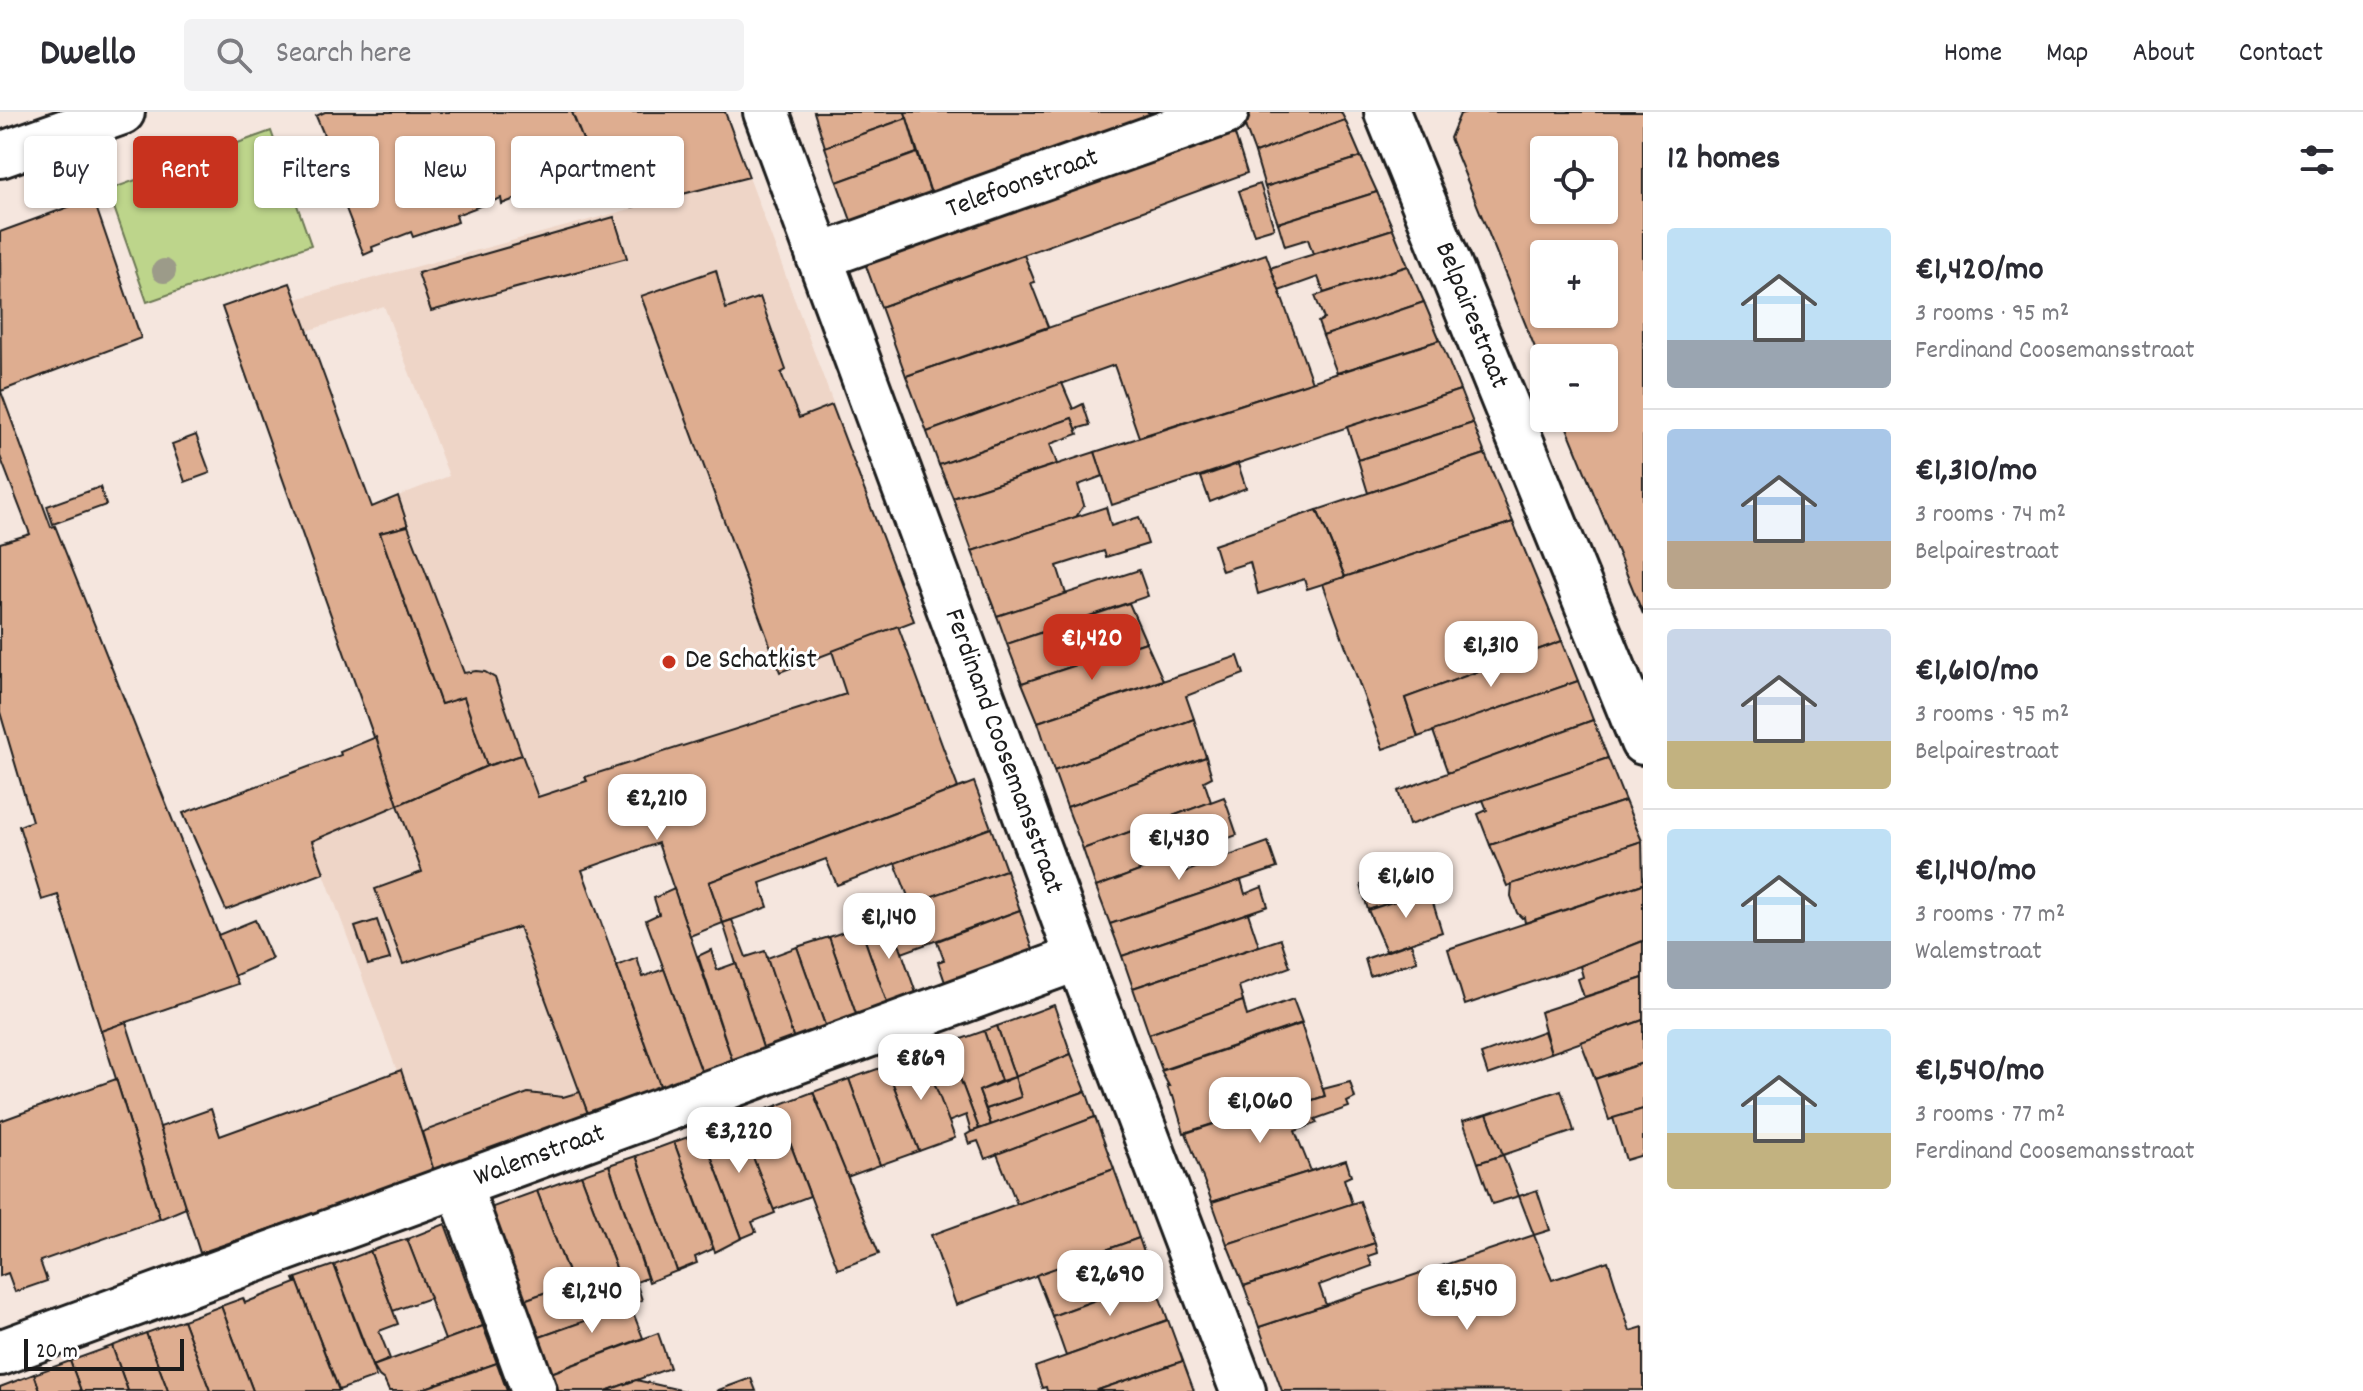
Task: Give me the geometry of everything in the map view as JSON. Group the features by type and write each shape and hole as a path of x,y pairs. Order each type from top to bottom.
{"street":[{"path":"0,155 122,112"},
{"name":"Ferdinand Coosemansstraat","path":"766,112 1078,958 1243,1391"},
{"name":"Telefoonstraat","path":"819,257 1226,112"},
{"name":"Belpairestraat","path":"1387,112 1643,742"},
{"name":"Walemstraat","path":"0,1353 1078,958"},
{"path":"459,1186 534,1391"}],"shaded area":[{"name":"De Schatkist","path":"749,177 914,621 899,626 958,788 710,881 723,923 690,936 658,844 582,870 661,1088 434,1171 312,841 487,766 380,533 408,525 398,496 449,476 384,306 307,331 296,299 634,208 684,208 684,195"}],"green space":[{"path":"254,137 254,208 298,208 311,245 147,302 114,208 117,208 117,187 133,181 133,208 238,208 238,143"}],"building":[{"path":"325,112 572,112 582,136 511,136 511,201 502,204 501,198 495,200 495,136 395,136 395,208 475,208 456,215 458,222 413,237 411,232 372,247 373,251 364,255 346,208 379,208 379,136 324,136 316,116"},
{"path":"572,112 725,112 749,177 684,194 684,136 582,136"},
{"path":"814,112 905,112 907,118 825,147"},
{"path":"905,112 1206,112 936,209"},
{"path":"1250,112 1341,112 1345,120 1255,153 1241,115"},
{"path":"1467,112 1643,112 1643,614 1569,432 1618,432 1618,344 1533,344 1450,138 1460,114"},
{"path":"907,118 917,153 837,182 825,147"},
{"path":"1230,119 1247,173 881,307 861,252"},
{"path":"1345,120 1361,157 1265,187 1255,153"},
{"path":"917,153 936,209 857,237 837,182"},
{"path":"1361,157 1377,192 1278,223 1265,187"},
{"path":"1260,184 1274,228 1254,234 1239,191"},
{"path":"1377,192 1393,229 1313,254 1308,239 1285,246 1278,223"},
{"path":"66,208 96,208 141,338 1,391 0,232"},
{"path":"614,217 627,258 431,311 418,273"},
{"path":"1393,229 1408,266 1324,293 1318,277 1279,291 1270,268"},
{"path":"1266,254 1312,382 1139,437 1114,365 927,432 906,376"},
{"path":"1024,255 1048,327 906,376 881,307"},
{"path":"1408,266 1424,302 1323,336 1318,322 1324,319 1315,296"},
{"path":"716,270 726,309 760,297 786,370 781,373 799,418 832,405 914,621 780,672 641,296"},
{"path":"290,283 372,507 398,496 408,526 380,533 441,704 464,697 487,766 398,805 222,307"},
{"path":"1424,302 1440,340 1337,373 1323,336"},
{"path":"1440,340 1460,390 1112,505 1095,452"},
{"path":"1062,383 1073,409 1083,404 1090,425 1076,429 1072,418 939,465 927,432"},
{"path":"0,389 51,527 55,526 238,984 101,1031 58,895 42,900 19,826 32,821 0,712 0,543 30,534 0,456"},
{"path":"1460,390 1473,423 1358,460 1347,427"},
{"path":"1072,418 1078,434 1050,444 1057,464 953,498 939,465"},
{"path":"1473,423 1485,454 1368,493 1358,460"},
{"path":"196,435 210,473 185,482 172,444"},
{"path":"1095,452 1103,476 1078,485 1084,505 1076,517 972,551 953,498"},
{"path":"1485,454 1513,522 1345,577 1317,510"},
{"path":"1238,464 1246,488 1210,502 1201,477"},
{"path":"100,487 106,505 53,524 47,506"},
{"path":"1106,507 1111,526 1139,517 1148,544 1106,557 1104,551 1057,566 1066,594 997,616 972,551"},
{"path":"1317,510 1345,577 1307,589 1304,579 1258,594 1250,562 1222,571 1214,545"},
{"path":"1513,522 1562,641 1405,698 1418,737 1383,749 1323,584"},
{"path":"408,526 464,673 485,672 495,678 522,755 487,766 464,697 441,704 380,533"},
{"path":"1139,570 1148,596 1007,644 997,616"},
{"path":"1129,603 1146,642 1022,683 1007,644"},
{"path":"898,626 958,788 709,882 723,923 690,936 658,843 582,870 661,1088 588,1114 519,927 403,964 375,889 422,872 398,805 487,766 522,755 538,797 587,781 585,777 846,694 832,651"},
{"path":"1562,641 1578,681 1418,737 1405,698"},
{"path":"1146,642 1163,680 1038,722 1022,683"},
{"path":"1238,656 1244,674 1186,696 1194,719 1054,771 1038,722"},
{"path":"1578,681 1593,720 1448,773 1433,731"},
{"path":"1194,719 1206,757 1067,807 1054,771"},
{"path":"1593,720 1608,758 1409,825 1398,791"},
{"path":"376,737 398,805 312,841 324,873 226,910 183,813 341,755 340,752"},
{"path":"1206,757 1212,777 1204,781 1211,802 1083,849 1067,807"},
{"path":"1608,758 1625,801 1490,845 1478,814 1487,810 1483,800"},
{"path":"974,782 991,828 837,885 826,859 760,883 768,907 723,923 709,882"},
{"path":"1224,797 1237,835 1096,887 1083,849"},
{"path":"1625,801 1642,841 1507,886 1490,845"},
{"path":"991,828 1006,870 911,904 895,863"},
{"path":"1642,841 1643,884 1525,923 1524,917 1517,913 1511,896 1512,884"},
{"path":"1268,842 1277,868 1110,924 1096,887 1177,857 1182,873"},
{"path":"1420,864 1429,890 1368,910 1361,885"},
{"path":"1006,870 1020,910 902,953 897,937 929,924 921,900"},
{"path":"1241,880 1245,894 1262,887 1268,906 1122,956 1110,924"},
{"path":"1643,884 1643,941 1465,1005 1448,949"},
{"path":"674,889 733,1062 702,1073 646,920 659,914 654,898"},
{"path":"1429,890 1442,932 1386,951 1368,910"},
{"path":"1020,910 1034,953 946,985 938,962 944,960 937,941"},
{"path":"1248,913 1259,946 1133,988 1122,956"},
{"path":"889,915 917,996 888,1006 860,926"},
{"path":"255,920 272,959 234,976 218,935"},
{"path":"377,920 390,959 368,965 355,927"},
{"path":"732,920 746,957 765,951 794,1039 764,1051 723,923"},
{"path":"860,926 888,1006 857,1017 829,937"},
{"path":"829,937 857,1017 826,1028 797,947"},
{"path":"1281,939 1290,967 1239,986 1243,1001 1149,1034 1133,988"},
{"path":"1643,941 1643,978 1584,997 1578,979 1583,977 1580,966"},
{"path":"1411,943 1417,961 1370,976 1365,959"},
{"path":"797,947 826,1028 794,1039 767,958"},
{"path":"711,950 717,970 736,963 764,1051 733,1062 698,956"},
{"path":"637,958 643,977 664,969 702,1073 661,1088 617,966"},
{"path":"1643,978 1643,1020 1551,1053 1540,1012"},
{"path":"1293,999 1302,1023 1162,1070 1149,1034 1243,1001 1247,1016"},
{"path":"1054,1005 1071,1054 1015,1077 997,1026"},
{"path":"1643,1020 1643,1063 1595,1079 1581,1042"},
{"path":"126,1022 186,1208 160,1219 101,1031"},
{"path":"1301,1024 1325,1096 1279,1111 1276,1104 1184,1133 1173,1096 1161,1071"},
{"path":"997,1026 1015,1077 1001,1081 984,1031"},
{"path":"984,1031 1001,1081 979,1091 991,1125 979,1129 947,1044"},
{"path":"1544,1031 1551,1053 1488,1075 1481,1054"},
{"path":"947,1044 979,1129 971,1132 966,1115 948,1122 923,1053"},
{"path":"923,1053 955,1138 919,1151 886,1066"},
{"path":"1071,1054 1086,1091 991,1125 986,1109 1021,1097 1015,1077"},
{"path":"1643,1063 1643,1109 1609,1120 1595,1079"},
{"path":"886,1066 919,1151 880,1165 849,1079"},
{"path":"401,1070 434,1171 200,1253 160,1127 211,1109 220,1136"},
{"path":"1015,1077 1021,1097 986,1109 979,1091"},
{"path":"116,1079 160,1219 40,1261 47,1281 15,1292 8,1273 0,1276 0,1121"},
{"path":"849,1079 880,1165 847,1177 813,1092"},
{"path":"1350,1082 1355,1098 1347,1102 1349,1107 1315,1119 1317,1123 1295,1131 1311,1171 1212,1202 1186,1133 1276,1104 1279,1111 1325,1096 1323,1089"},
{"path":"1561,1090 1574,1131 1503,1155 1487,1114"},
{"path":"1086,1091 1095,1117 985,1159 978,1141 969,1144 966,1135 971,1132"},
{"path":"580,1092 588,1114 434,1171 422,1132 528,1093 563,1097"},
{"path":"813,1092 879,1254 838,1269 776,1106"},
{"path":"776,1106 810,1196 773,1210 738,1119"},
{"path":"1643,1109 1643,1155 1626,1160 1613,1118"},
{"path":"1487,1114 1503,1155 1478,1163 1463,1121"},
{"path":"1095,1117 1114,1169 1017,1204 997,1154"},
{"path":"738,1119 775,1213 752,1222 756,1232 742,1238 702,1132"},
{"path":"702,1132 742,1238 715,1252 674,1142"},
{"path":"674,1142 713,1249 695,1257 697,1263 677,1271 636,1156"},
{"path":"1503,1155 1519,1196 1492,1204 1478,1163"},
{"path":"636,1156 677,1271 649,1282 609,1165"},
{"path":"1346,1160 1351,1176 1344,1179 1352,1204 1227,1244 1212,1202"},
{"path":"609,1165 647,1278 636,1282 642,1300 630,1305 581,1175"},
{"path":"1114,1169 1139,1238 956,1305 931,1235"},
{"path":"581,1175 616,1268 589,1278 598,1303 582,1309 537,1191"},
{"path":"1537,1190 1550,1230 1534,1235 1519,1196"},
{"path":"537,1191 572,1283 524,1300 490,1208"},
{"path":"1360,1201 1375,1243 1244,1286 1227,1244"},
{"path":"445,1224 483,1326 445,1340 407,1239"},
{"path":"1534,1235 1552,1280 1608,1261 1630,1331 1643,1327 1643,1390 1282,1391 1259,1327"},
{"path":"1139,1238 1153,1279 1052,1316 1036,1275"},
{"path":"407,1239 430,1298 393,1311 370,1251"},
{"path":"1375,1243 1377,1253 1368,1256 1372,1266 1319,1285 1326,1305 1259,1327 1244,1286"},
{"path":"370,1251 398,1324 379,1331 390,1359 373,1366 334,1265"},
{"path":"334,1265 376,1377 339,1390 296,1278"},
{"path":"296,1278 339,1391 253,1391 221,1306 243,1298 245,1303 296,1283"},
{"path":"1153,1279 1168,1320 1066,1356 1052,1316"},
{"path":"572,1283 582,1309 598,1303 602,1315 537,1338 524,1300"},
{"path":"625,1292 643,1338 551,1373 537,1338 602,1315 598,1303"},
{"path":"221,1306 253,1391 210,1391 183,1320"},
{"path":"183,1320 210,1391 168,1391 146,1333"},
{"path":"1168,1320 1183,1361 1095,1391 1047,1391 1046,1387 1042,1388 1035,1367"},
{"path":"483,1326 497,1363 417,1391 389,1391 373,1366"},
{"path":"146,1333 168,1391 128,1391 112,1346"},
{"path":"658,1333 670,1368 606,1391 558,1391 551,1373"},
{"path":"112,1346 128,1391 81,1391 70,1361"},
{"path":"70,1361 81,1391 40,1391 34,1374"},
{"path":"1183,1361 1194,1391 1095,1391"},
{"path":"497,1363 507,1391 417,1391"},
{"path":"34,1374 40,1391 0,1391 0,1387"},
{"path":"751,1378 756,1391 716,1391"},
{"path":"636,1380 685,1391 606,1391"}],"place":[{"name":"De Schatkist","path":"669,662"}]}
